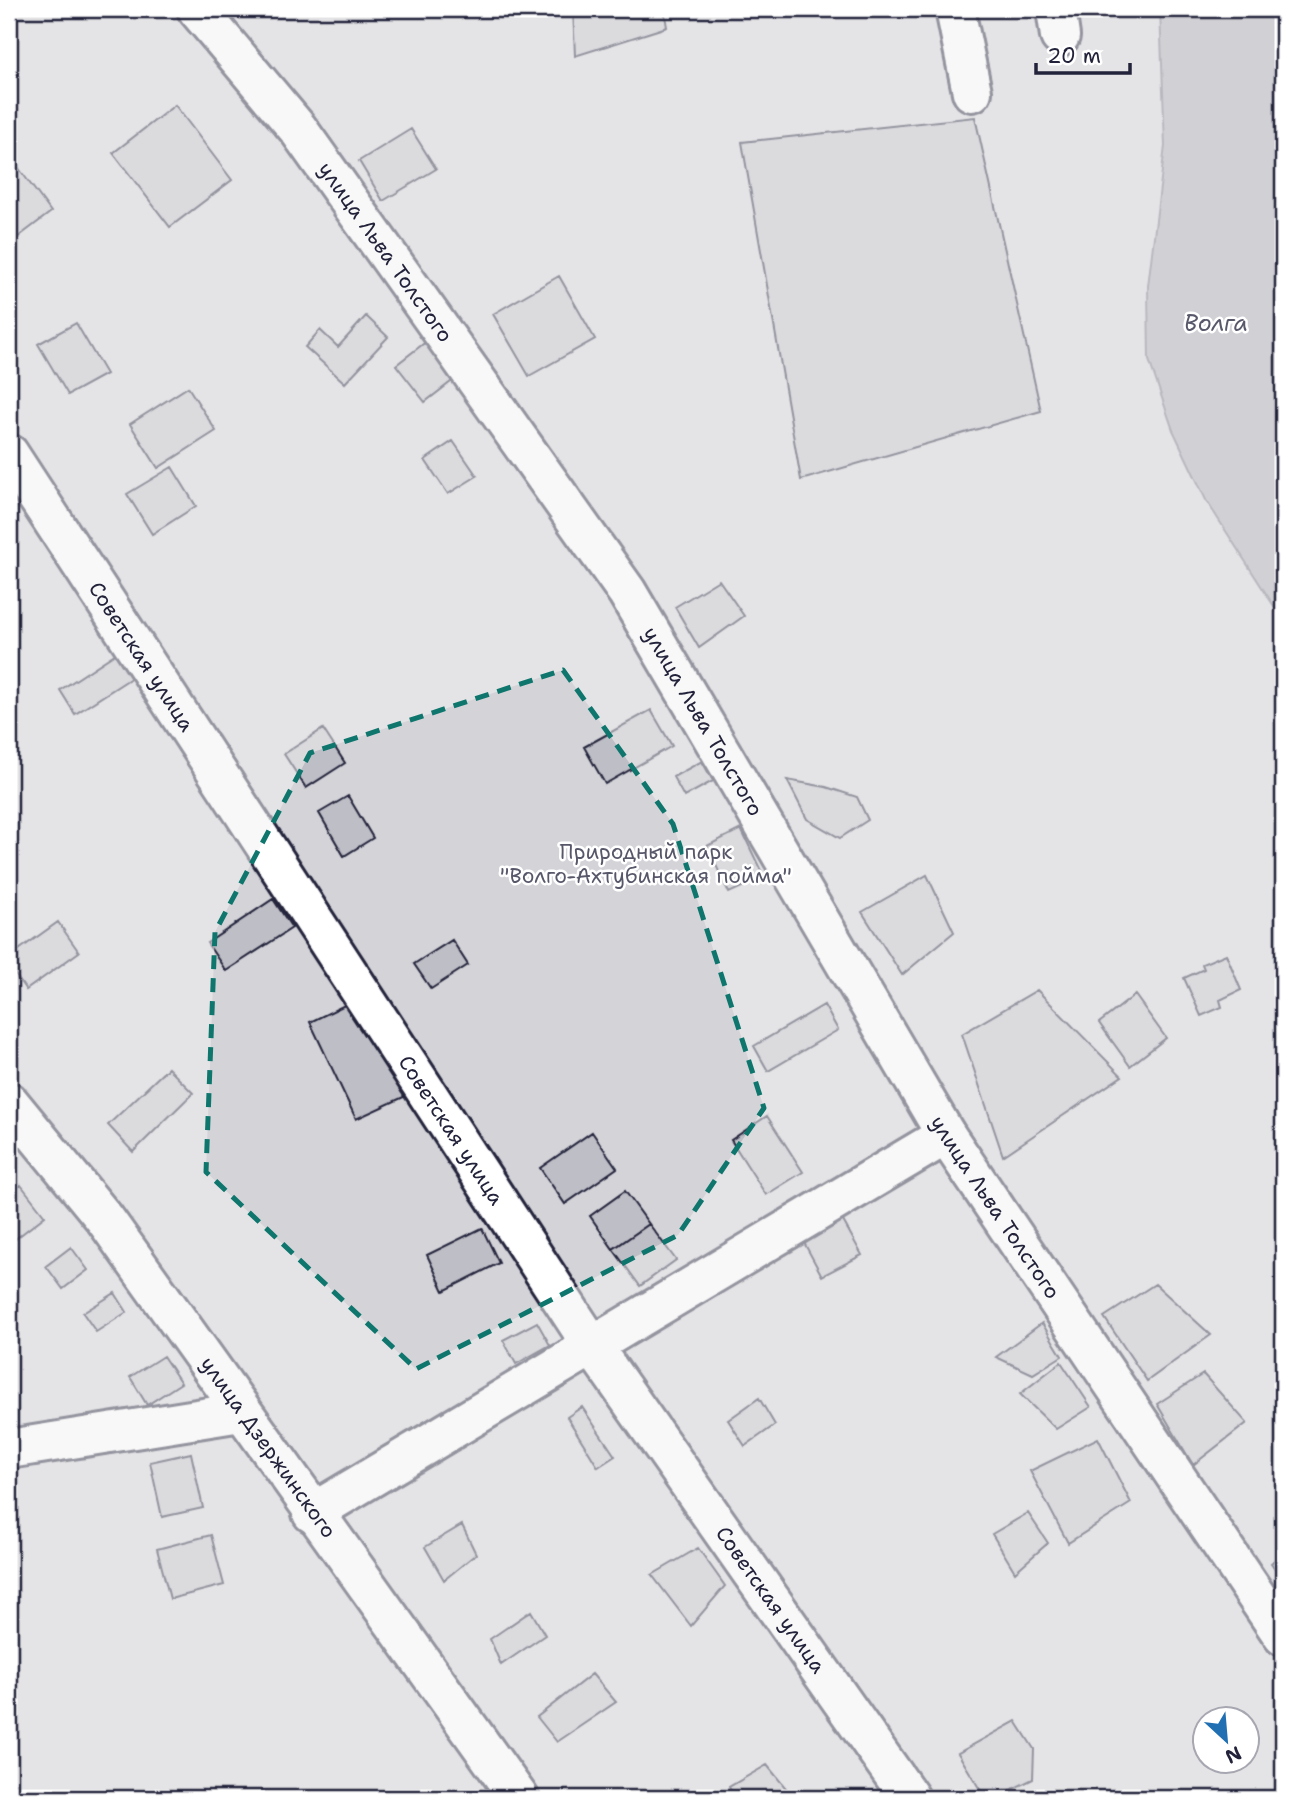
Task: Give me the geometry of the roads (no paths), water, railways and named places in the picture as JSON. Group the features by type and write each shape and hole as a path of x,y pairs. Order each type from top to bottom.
{"street":[{"name":"улица Льва Толстого","path":"197,9 298,129 627,592 946,1135 1283,1636"},
{"path":"955,9 971,92"},
{"name":"Советская улица","path":"9,454 593,1347 910,1798"},
{"name":"улица Дзержинского","path":"9,1102 105,1219 312,1513 519,1798"},
{"path":"312,1513 946,1135"},
{"path":"9,1449 241,1412"}],"water":[{"name":"Волга","path":"1160,9 1283,9 1283,620 1206,500 1173,430 1149,360 1148,286 1165,146"}],"park label":[{"name":"Природный парк \"Волго-Ахтубинская пойма\"","path":"646,864"}]}
